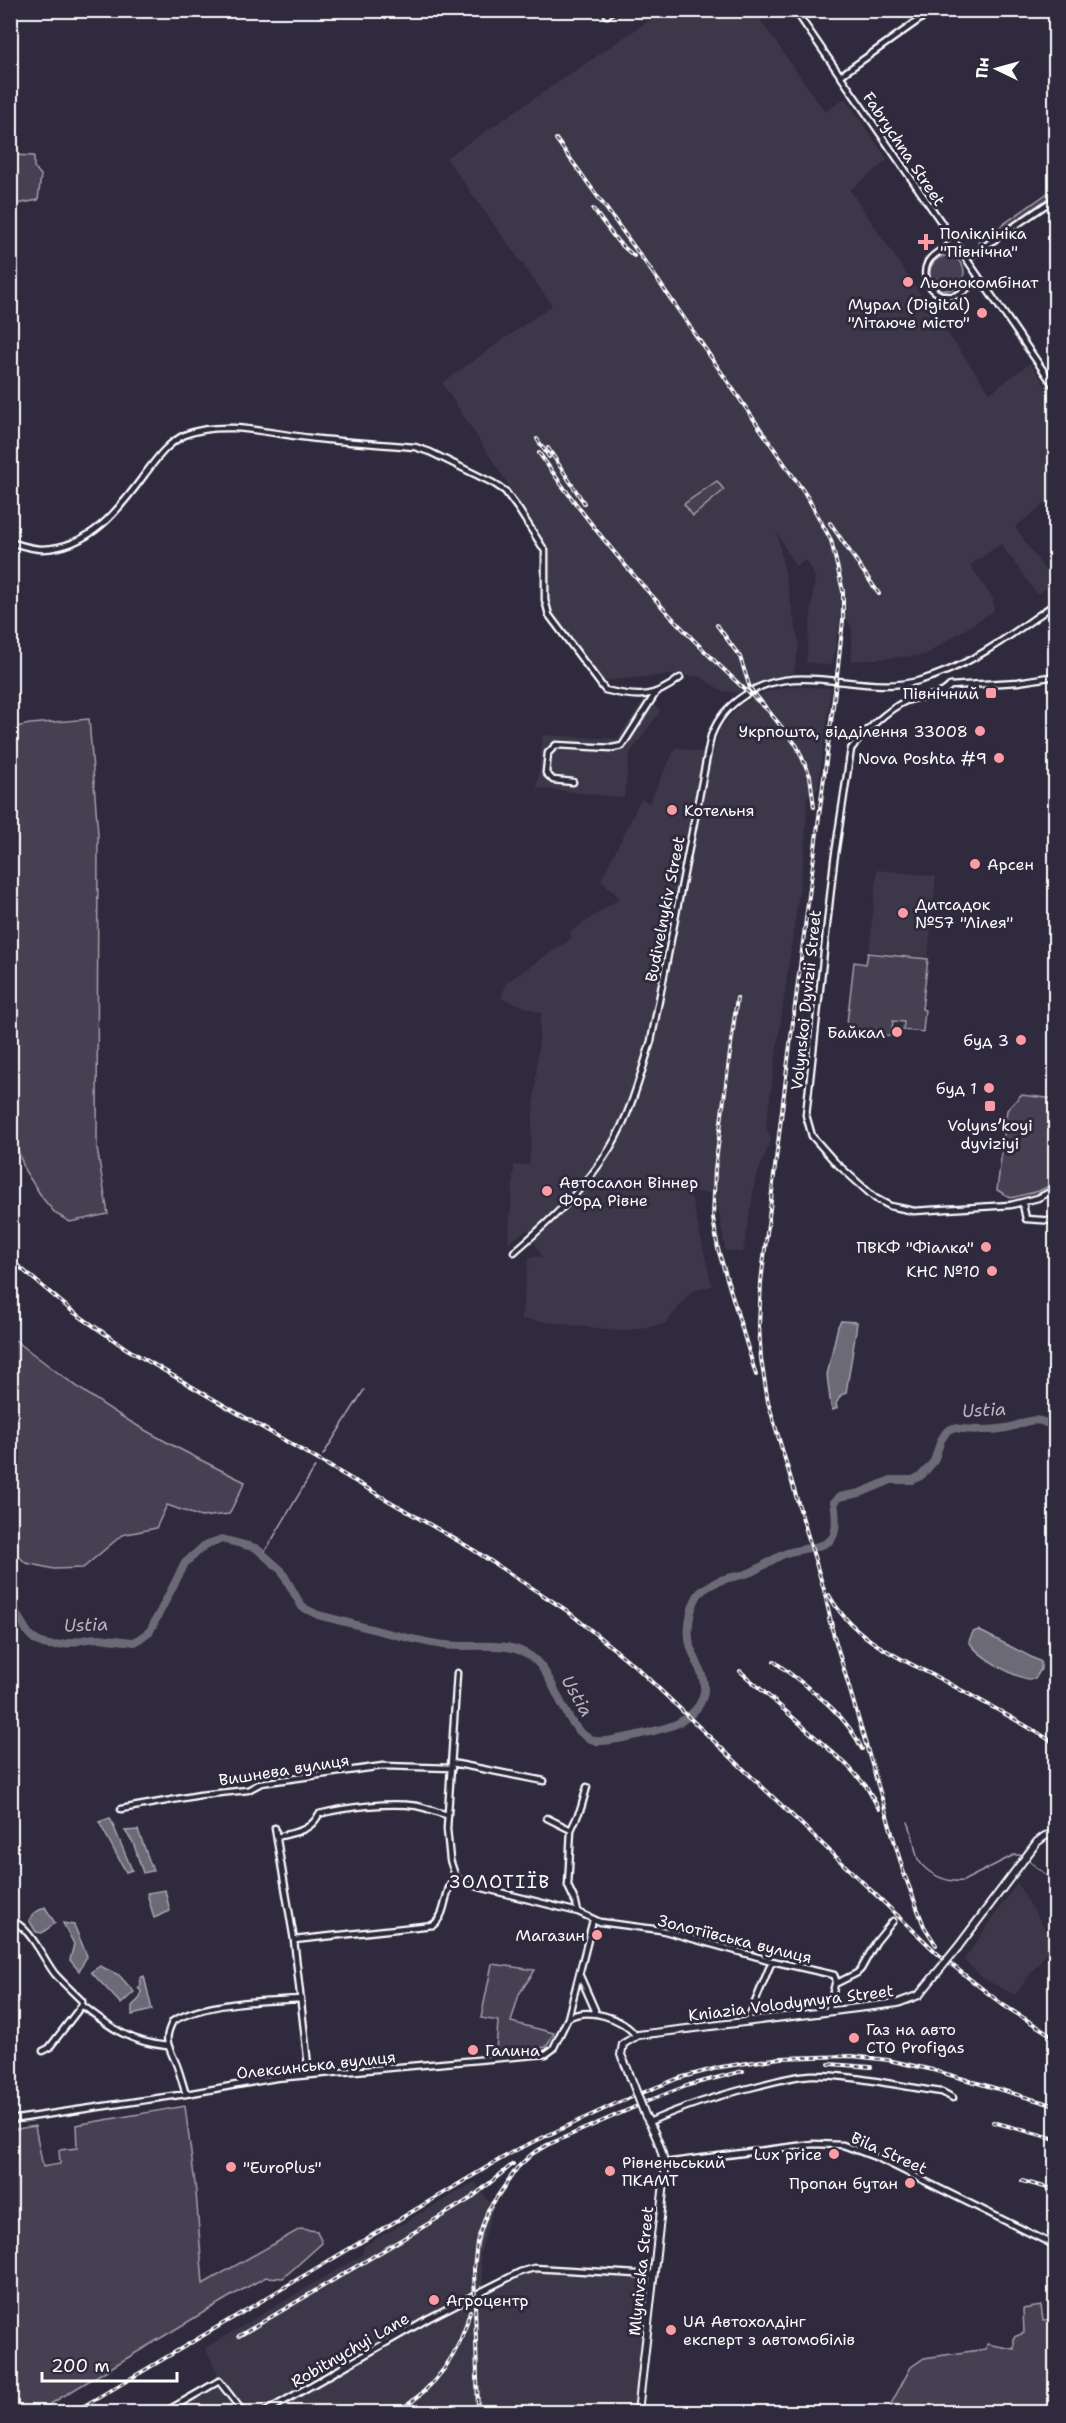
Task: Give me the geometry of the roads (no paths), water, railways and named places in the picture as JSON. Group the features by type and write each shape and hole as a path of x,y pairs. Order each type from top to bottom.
{"main road":[{"name":"Kniazia Volodymyra Street","path":"636,2036 909,2001 918,1995 958,1947 1038,1842 1045,1836 1056,1833"},
{"name":"Mlynivska Street","path":"636,2036 626,2041 621,2055 664,2163 665,2174 638,2412"}],"street":[{"path":"607,15 613,10"},
{"name":"Fabrychna Street","path":"795,10 1056,389"},
{"path":"840,76 933,10"},
{"path":"966,259 1056,198"},
{"path":"954,243 936,253 928,262 926,274 929,285 942,295 954,296 979,278"},
{"path":"10,542 40,549 70,544 90,533 110,519 124,504 172,442 189,434 236,429 415,447 469,470 505,491 545,551 546,607 557,628 605,690 629,694 655,694"},
{"name":"Budivelnykiv Street","path":"514,1252 560,1210 603,1157 614,1139 636,1090 651,1041 711,736 724,711 752,691 788,678 896,685 942,674 967,663 1056,603"},
{"path":"942,674 950,686 1018,682 1056,676"},
{"path":"573,782 553,780 546,773 548,753 556,745 612,748 621,746 655,694 680,678"},
{"name":"Volynskoi Dyvizii Street","path":"950,686 944,693 907,701 898,706 858,739 851,749 833,872 806,1115 812,1136 835,1162 875,1198 890,1206 914,1211 931,1211 1023,1204"},
{"path":"1056,1189 1023,1204 1026,1219 1056,1221"},
{"path":"294,1940 434,1925 440,1921 447,1889 455,1877 450,1860 448,1815 457,1673"},
{"name":"Вишнева вулиця","path":"121,1809 200,1795 248,1790 261,1783 383,1766 452,1765 544,1781"},
{"path":"578,1912 568,1884 571,1830 587,1787"},
{"path":"277,1837 301,1831 315,1823 319,1814 337,1809 386,1805 417,1806 448,1815"},
{"path":"547,1818 571,1830"},
{"path":"275,1828 294,1940 309,2074"},
{"name":"Золотіївська вулиця","path":"455,1877 471,1885 578,1912 592,1920 661,1930 834,1976 837,1978 836,1984"},
{"path":"592,1920 580,1976 595,2010 594,2014"},
{"path":"10,1921 18,1922 25,1929 56,1975 82,2001 82,2005 124,2036 150,2044 167,2046"},
{"path":"828,2012 836,1984 857,1973 876,1942 893,1921"},
{"path":"750,2022 752,2008 772,1961"},
{"name":"Олексинська вулиця","path":"10,2120 276,2078 546,2054 553,2049 568,2018 580,1976"},
{"path":"186,2094 176,2063 167,2046 172,2021 182,2016 244,2002 301,1999"},
{"path":"43,2051 49,2048 82,2005"},
{"path":"568,2018 580,2012 594,2014 622,2024 636,2036"},
{"path":"647,2119 740,2090 791,2077 811,2075 942,2092 953,2098"},
{"name":"Bila Street","path":"664,2163 813,2144 843,2145 878,2158 1056,2246"},
{"name":"Robitnychyi Lane","path":"266,2412 429,2318 520,2272 543,2268 654,2275"},
{"path":"165,2412 219,2381 243,2412"}],"waterway":[{"path":"323,1455 364,1390"},
{"name":"Ustia","path":"10,1610 34,1639 49,1645 97,1638 135,1642 150,1631 185,1563 205,1545 222,1539 256,1548 281,1570 302,1607 318,1615 437,1644 506,1647 527,1654 546,1674 575,1726 584,1735 596,1741 612,1740 674,1725 694,1711 702,1700 704,1690 703,1678 691,1648 689,1636 691,1614 698,1595 714,1583 756,1570 782,1555 827,1542 832,1538 835,1530 834,1502 839,1497 860,1493 891,1480 913,1480 922,1475 934,1461 941,1440 947,1431 953,1428 993,1430 1034,1420 1045,1422 1052,1426 1052,1452 1056,1465"},
{"path":"272,1540 315,1467"},
{"path":"263,1554 271,1542"},
{"path":"908,1822 918,1859 926,1869 944,1879 963,1881 1014,1855 1021,1855"},
{"path":"1029,1861 1056,1883"}],"railway":[{"path":"556,139 653,273"},
{"path":"593,209 618,242 634,256"},
{"path":"648,266 808,498 831,540 843,591 843,620 838,667 761,1282 759,1325 761,1359 768,1402 824,1590 832,1626"},
{"path":"537,439 549,457"},
{"path":"548,448 584,503"},
{"path":"539,453 590,522 646,589 705,651 768,710"},
{"path":"830,523 879,594"},
{"path":"717,625 740,657 750,688 797,746 810,776 814,807"},
{"path":"737,998 715,1169 713,1218 718,1249 756,1375"},
{"path":"10,1259 72,1311 127,1349 472,1549 566,1610 635,1666 938,1954 1003,2005 1056,2038"},
{"path":"829,1595 852,1625 881,1647 1056,1744"},
{"path":"829,1619 905,1877"},
{"path":"774,1661 835,1711 862,1749"},
{"path":"740,1671 847,1765 866,1786 879,1809"},
{"path":"1051,1775 1056,1775"},
{"path":"902,1868 924,1926 936,1945"},
{"path":"74,2412 516,2150 615,2104 679,2078 721,2067 780,2058 852,2056 888,2060 933,2070 1056,2106"},
{"path":"829,2064 871,2067"},
{"path":"643,2103 689,2085 743,2071"},
{"path":"478,2412 474,2269 477,2242 488,2210 517,2168 532,2154 547,2145 635,2107"},
{"path":"993,2122 1056,2139"},
{"path":"239,2336 470,2199 513,2164"},
{"path":"1022,2181 1056,2190"},
{"path":"1049,2233 1056,2236"},
{"path":"397,2412 411,2403 444,2369 460,2342 470,2311"}],"place":[{"name":"Поліклініка \"Північна\"","path":"926,242"},
{"name":"Льонокомбінат","path":"908,282"},
{"name":"Мурал (Digital) \"Літаюче місто\"","path":"982,313"},
{"name":"Північний","path":"991,693"},
{"name":"Укрпошта, відділення 33008","path":"980,731"},
{"name":"Nova Poshta #9","path":"999,758"},
{"name":"Котельня","path":"672,810"},
{"name":"Арсен","path":"975,864"},
{"name":"Дитсадок №57 \"Лілея\"","path":"903,913"},
{"name":"Байкал","path":"897,1032"},
{"name":"буд 3","path":"1021,1040"},
{"name":"буд 1","path":"989,1088"},
{"name":"Volynsʹkoyi dyviziyi","path":"990,1106"},
{"name":"Автосалон Віннер Форд Рівне","path":"547,1191"},
{"name":"ПВКФ \"Фіалка\"","path":"986,1247"},
{"name":"КНС №10","path":"992,1271"},
{"name":"Магазин","path":"597,1935"},
{"name":"Газ на авто СТО Profigas","path":"854,2038"},
{"name":"Галина","path":"473,2050"},
{"name":"Lux price","path":"834,2154"},
{"name":"\"EuroPlus\"","path":"231,2167"},
{"name":"Рівненьський ПКАМТ","path":"610,2171"},
{"name":"Пропан бутан","path":"910,2183"},
{"name":"Агроцентр","path":"434,2300"},
{"name":"UA Автохолдінг експерт з автомобілів","path":"671,2330"}],"district":[{"name":"ЗОЛОТІЇВ","path":"500,1882"}]}
